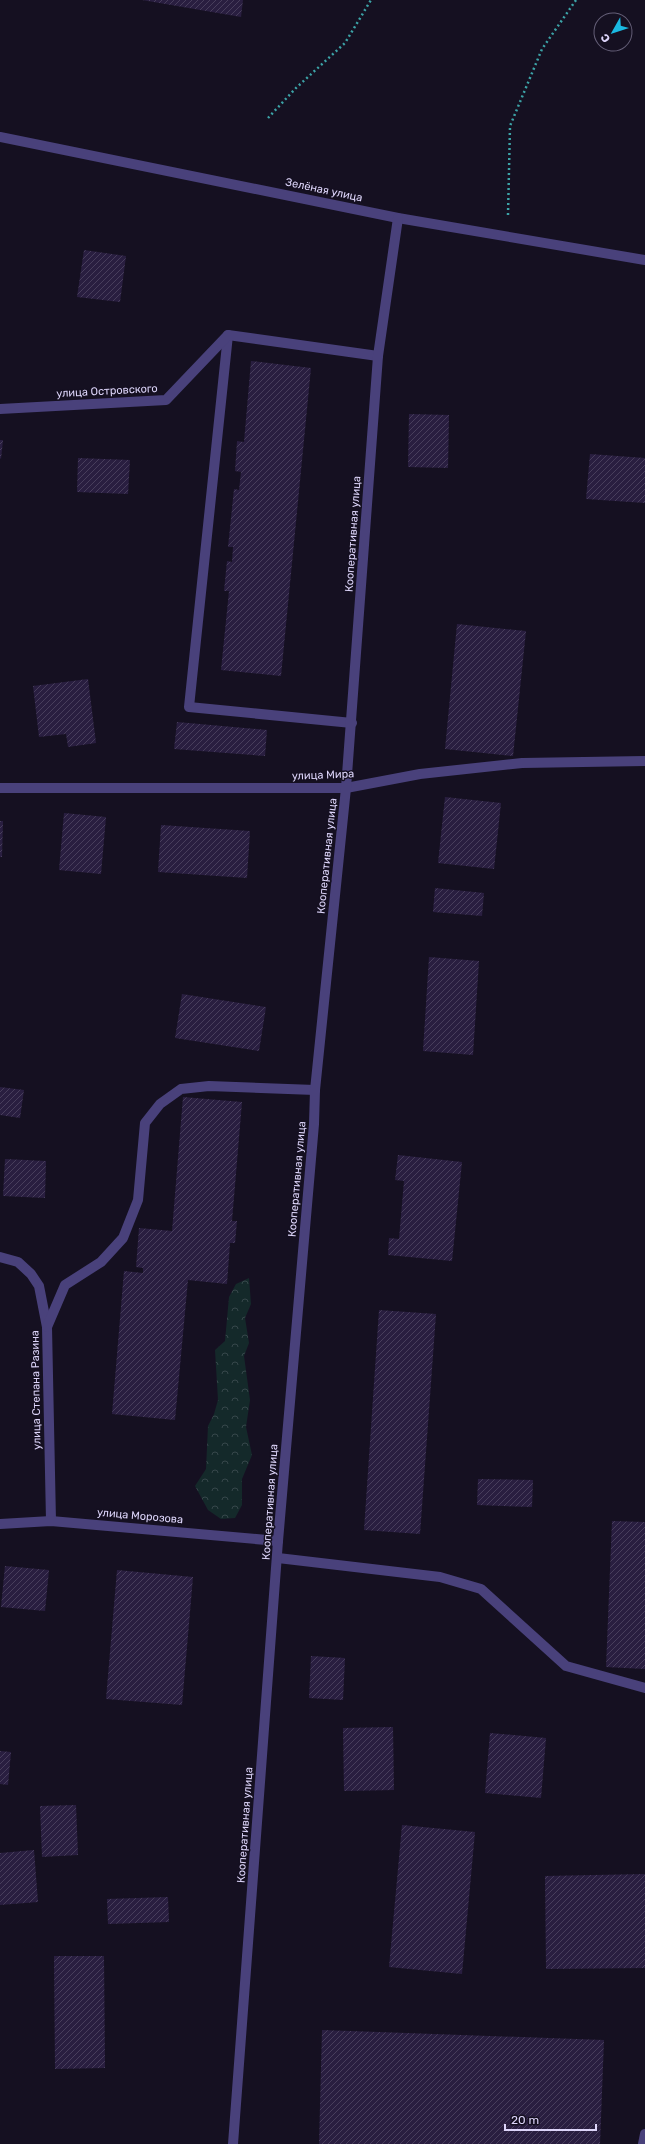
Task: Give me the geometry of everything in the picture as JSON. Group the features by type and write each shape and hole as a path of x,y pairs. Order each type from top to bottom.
{"street":[{"name":"Зелёная улица","path":"0,137 398,218 507,235 645,260"},
{"name":"Кооперативная улица","path":"233,2144 278,1558 278,1541 313,1132 315,1090 352,723 378,356 398,218"},
{"path":"352,723 189,707 228,335 378,356"},
{"name":"улица Островского","path":"0,408 166,400 228,335"},
{"name":"улица Мира","path":"0,788 346,788 420,774 522,763 645,761"},
{"path":"47,1328 65,1285 100,1262 123,1238 138,1200 145,1123 160,1104 181,1089 209,1086 315,1090"},
{"name":"улица Степана Разина","path":"0,1257 18,1262 31,1274 39,1286 47,1328 51,1520"},
{"name":"улица Морозова","path":"0,1524 51,1520 278,1541"},
{"path":"278,1558 440,1577 481,1589 566,1666 645,1688"},
{"path":"642,2144 645,2134"}],"path":[{"path":"268,118 296,88 345,44 371,0"},
{"path":"507,235 510,126 542,49 576,0"}],"green space":[{"path":"249,1278 251,1304 245,1318 249,1343 244,1356 250,1400 246,1427 252,1455 242,1479 242,1505 235,1518 221,1519 208,1510 195,1486 206,1469 208,1426 214,1414 218,1400 215,1350 225,1341 229,1297 236,1284"}],"building":[{"path":"142,0 243,0 241,17"},
{"path":"84,250 126,256 120,302 77,297"},
{"path":"251,361 311,368 281,676 221,670 229,591 224,591 227,561 232,562 233,547 228,547 234,489 239,490 241,472 235,471 237,441 244,442"},
{"path":"409,414 449,415 448,468 408,467"},
{"path":"0,440 3,440 1,459 0,458"},
{"path":"590,454 645,458 645,503 586,499"},
{"path":"78,458 130,460 128,494 77,492"},
{"path":"457,624 526,631 513,756 445,749"},
{"path":"88,679 96,743 68,747 66,734 39,737 33,686"},
{"path":"177,722 267,730 265,756 174,749"},
{"path":"445,797 501,803 494,869 438,863"},
{"path":"64,813 106,817 101,874 59,870"},
{"path":"0,821 3,821 2,857 0,857"},
{"path":"161,825 250,831 247,878 158,872"},
{"path":"435,888 484,893 482,916 433,912"},
{"path":"429,957 479,961 473,1055 423,1051"},
{"path":"182,994 266,1007 259,1051 175,1038"},
{"path":"0,1087 24,1090 20,1118 0,1115"},
{"path":"183,1097 242,1102 232,1221 237,1221 235,1243 230,1243 227,1284 188,1280 175,1420 112,1414 124,1271 143,1273 143,1268 136,1267 139,1228 172,1231"},
{"path":"398,1155 462,1162 452,1261 388,1255 389,1238 399,1239 404,1181 395,1180"},
{"path":"5,1159 46,1161 45,1198 3,1196"},
{"path":"379,1310 436,1314 420,1534 364,1530"},
{"path":"478,1479 533,1480 532,1507 477,1505"},
{"path":"612,1521 645,1522 645,1669 606,1667"},
{"path":"5,1566 49,1570 45,1611 1,1607"},
{"path":"117,1570 193,1577 182,1705 106,1699"},
{"path":"311,1656 345,1658 343,1700 309,1698"},
{"path":"393,1727 394,1790 344,1791 343,1728"},
{"path":"490,1733 546,1738 541,1798 485,1793"},
{"path":"0,1751 11,1752 8,1785 0,1784"},
{"path":"76,1805 78,1855 42,1857 40,1806"},
{"path":"402,1825 475,1832 462,1974 389,1967"},
{"path":"34,1850 38,1902 0,1905 0,1853"},
{"path":"645,1874 645,1968 546,1969 545,1876"},
{"path":"168,1897 169,1922 108,1924 107,1899"},
{"path":"54,1956 104,1956 105,2068 55,2069"},
{"path":"322,2030 604,2040 600,2144 319,2144"}]}
